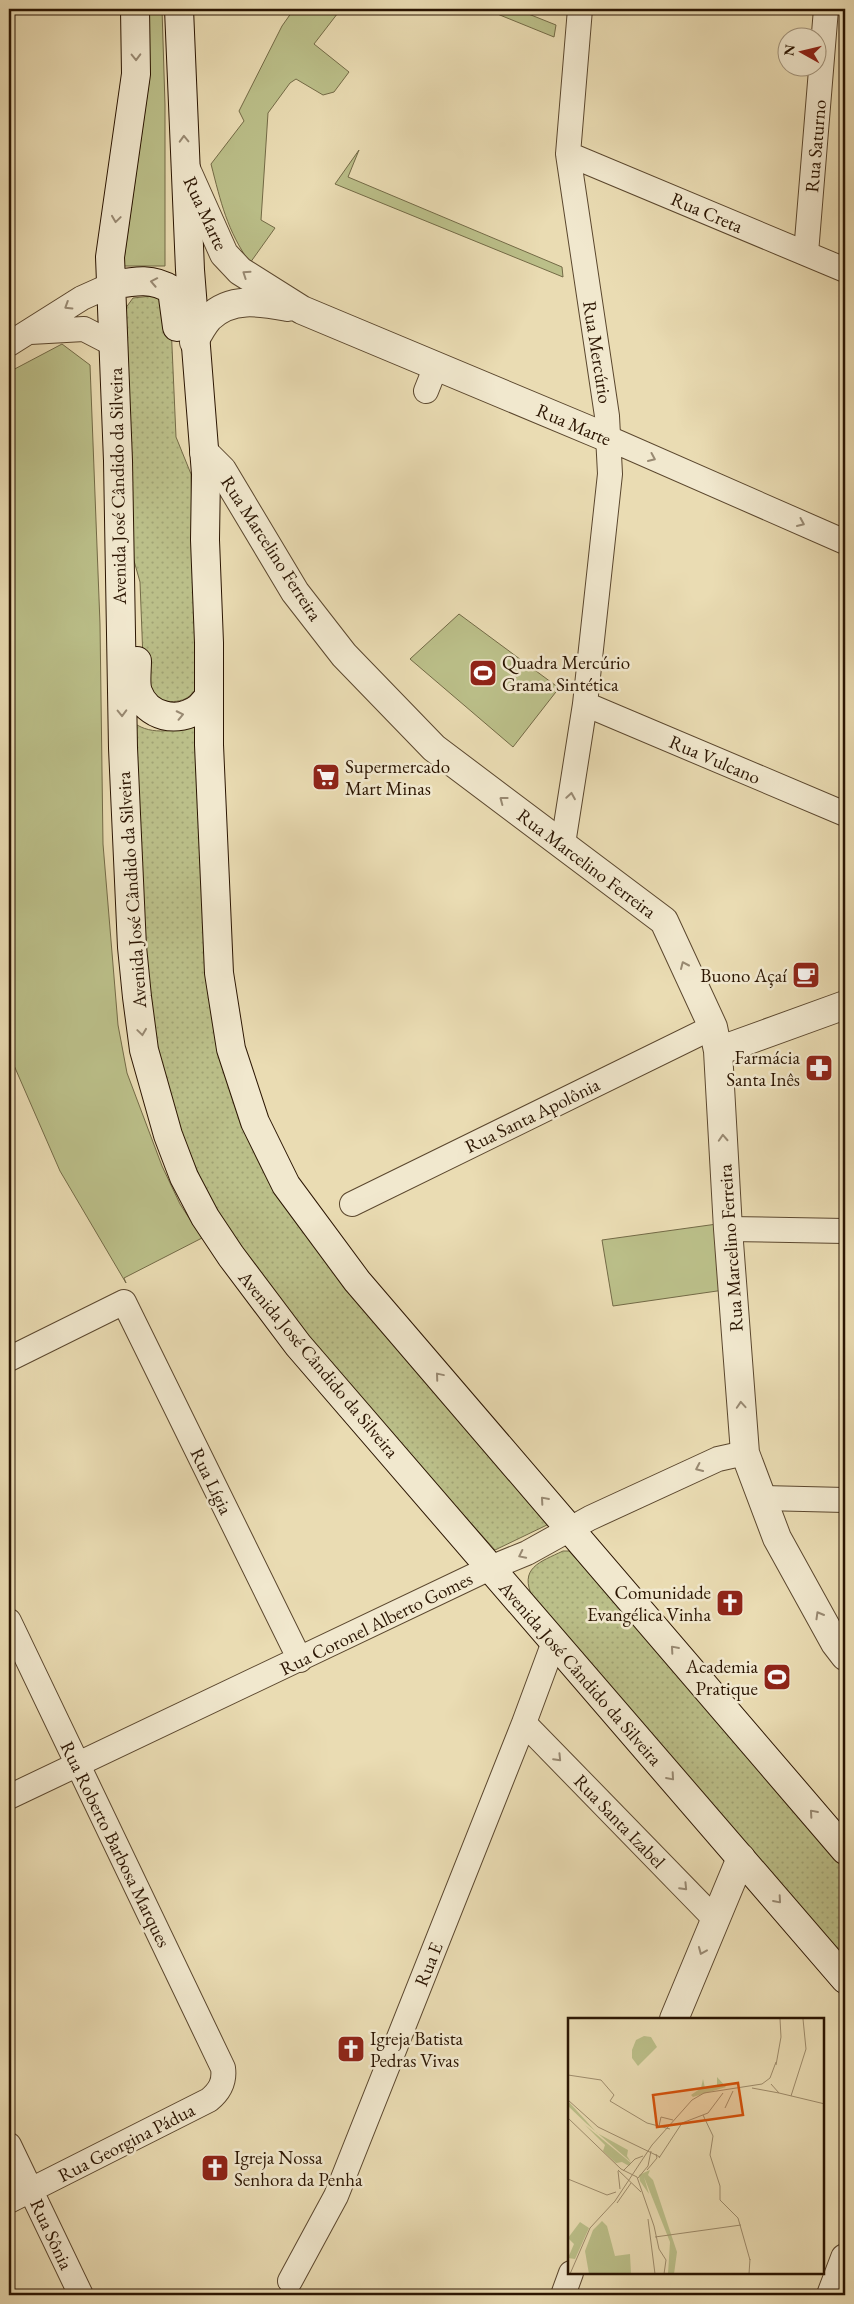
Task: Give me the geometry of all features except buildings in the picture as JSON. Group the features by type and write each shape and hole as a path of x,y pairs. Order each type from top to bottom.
{"main road":[{"name":"Avenida José Cândido da Silveira","path":"135,9 136,74 110,257 118,461 123,748 132,948 144,1050 168,1135 184,1177 205,1217 258,1295 298,1344 471,1543 490,1568 845,1979"},
{"path":"179,9 194,342 204,452 209,752 219,973 231,1048 256,1122 286,1185 321,1235 357,1281 845,1850"},
{"name":"Rua Marte","path":"185,166 224,254 240,271 302,310 608,438"},
{"name":"Rua Marcelino Ferreira","path":"112,286 134,281 151,281 162,284 172,290 176,310 182,416 204,452 222,470 295,592 344,655 434,748 664,921 715,1039 745,1453 777,1538 835,1643 845,1656"},
{"name":"Rua Marte","path":"194,342 208,319 220,309 240,303 258,301 302,310"},
{"path":"119,581 134,597 138,692 149,710 162,716 182,716 198,709 209,697"},
{"path":"715,1039 845,1005"},
{"path":"674,2018 742,1858"}],"street":[{"name":"Rua Mercúrio","path":"563,844 585,704 610,474 607,416 568,154 580,9"},
{"name":"Rua Saturno","path":"806,253 826,9"},
{"name":"Rua Creta","path":"568,154 845,270"},
{"path":"16,335 82,298 112,286"},
{"path":"16,335 84,329 113,344"},
{"path":"426,391 436,366"},
{"name":"Rua Marte","path":"608,438 845,542"},
{"name":"Rua Vulcano","path":"585,704 845,814"},
{"name":"Rua Santa Apolônia","path":"352,1204 715,1039"},
{"path":"728,1229 845,1231"},
{"name":"Rua Lígia","path":"9,1359 124,1302 300,1660"},
{"name":"Rua Coronel Alberto Gomes","path":"9,1797 490,1568 527,1553 569,1529 718,1459 745,1453"},
{"path":"763,1498 845,1500"},
{"name":"Rua Roberto Barbosa Marques","path":"9,1621 223,2068"},
{"name":"Rua E","path":"290,2280 336,2196 524,1723 554,1642"},
{"name":"Rua Santa Izabel","path":"524,1723 715,1919"},
{"name":"Rua Georgina Pádua","path":"9,2201 209,2100 222,2086 223,2068"},
{"name":"Rua Sônia","path":"9,2145 81,2295"},
{"path":"563,2295 571,2274"}],"green space":[{"path":"149,9 162,9 165,105 165,266 123,266 149,82"},
{"path":"294,9 341,9 314,44 349,72 334,92 323,95 296,79 290,83 268,113 261,220 275,228 250,263 230,227 211,164 244,121 239,111 282,26"},
{"path":"485,9 516,9 556,25 554,37"},
{"path":"359,150 348,177 562,267 563,277 335,184"},
{"path":"152,296 167,301 171,324 176,437 191,474 196,688 188,697 170,702 151,698 144,685 140,582 129,543 125,309 133,298"},
{"path":"62,344 90,365 100,624 103,844 118,1025 127,1073 162,1166 180,1204 202,1238 124,1278 126,1283 60,1171 9,1054 9,372"},
{"name":"Quadra Mercúrio Grama Sintética","path":"459,614 559,688 513,747 410,659"},
{"path":"134,723 149,730 165,731 196,723 206,940 298,1224 328,1265 549,1524 495,1550 375,1416 258,1277 207,1194 178,1125 152,1021 147,978"},
{"path":"717,1224 724,1290 613,1306 602,1240"},
{"path":"563,1551 569,1551 657,1648 845,1867 845,1962 533,1598 528,1580 530,1573 539,1563"}],"place":[{"name":"Quadra Mercúrio Grama Sintética","path":"483,673"},
{"name":"Supermercado Mart Minas","path":"326,777"},
{"name":"Buono Açaí","path":"806,975"},
{"name":"Farmácia Santa Inês","path":"819,1068"},
{"name":"Comunidade Evangélica Vinha","path":"730,1603"},
{"name":"Academia Pratique","path":"777,1677"},
{"name":"Igreja Batista Pedras Vivas","path":"351,2049"},
{"name":"Igreja Nossa Senhora da Penha","path":"215,2168"}]}
